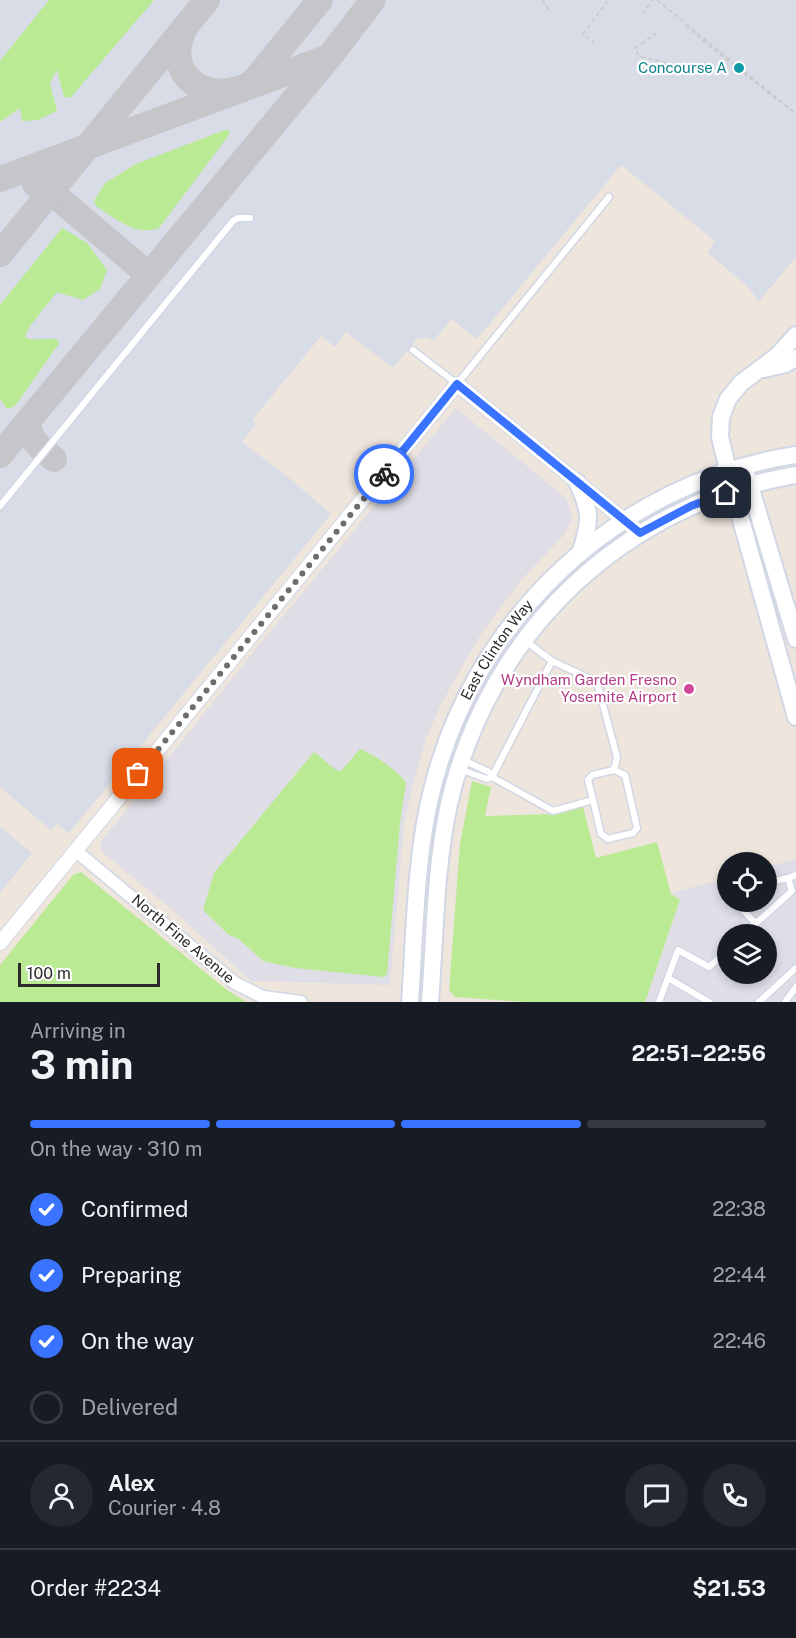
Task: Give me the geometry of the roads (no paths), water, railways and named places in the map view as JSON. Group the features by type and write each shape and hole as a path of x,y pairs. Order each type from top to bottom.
{"main road":[{"path":"795,635 750,485 736,469 720,437 721,417 728,399 741,383 777,356 796,335"},
{"path":"757,371 785,364 796,358"},
{"name":"East Clinton Way","path":"410,1002 421,854 431,793 450,731 482,666 506,631 531,598 581,551 624,521 681,489 736,469 796,455"},
{"path":"736,469 733,490 796,717"},
{"name":"East Clinton Way","path":"430,1002 443,843 449,806 460,764 473,729 488,696 524,640 550,608 581,578 609,554 640,533 691,506 733,490 796,475"},
{"path":"577,482 589,512 589,528 581,551"},
{"path":"460,764 454,762 452,751 454,741 482,666"}],"street":[{"path":"0,943 457,384 640,533"},
{"name":"North Fine Avenue","path":"76,851 236,983 263,997 301,1002"}],"lane":[{"path":"413,350 457,384 609,197"},
{"path":"0,506 233,221 238,218 250,218"},
{"path":"524,640 552,661 593,680 598,686 617,757 614,770"},
{"path":"460,764 487,779 492,777 552,661"},
{"path":"614,770 625,775 637,828 633,833 608,839 601,834 593,800 588,780 592,775 614,770"},
{"path":"492,777 553,811 593,800"},
{"path":"777,880 796,875"},
{"path":"788,878 796,897"},
{"path":"745,912 756,924 792,891"},
{"path":"659,1002 678,950 709,967 717,960"},
{"path":"759,1002 796,968"},
{"path":"668,978 709,1002"},
{"path":"785,1002 795,991"}],"place":[{"name":"Concourse A","path":"739,68"},
{"name":"Wyndham Garden Fresno Yosemite Airport","path":"689,689"}]}
